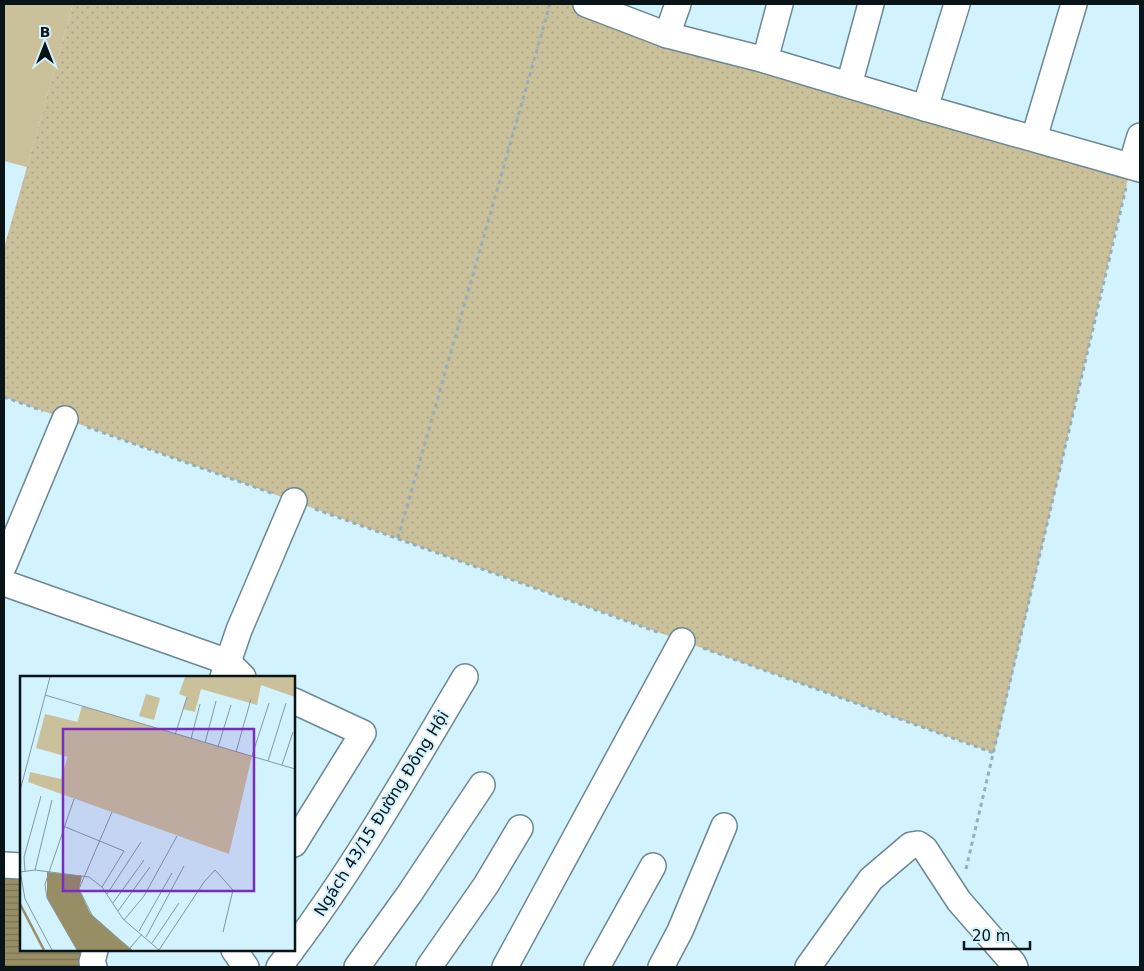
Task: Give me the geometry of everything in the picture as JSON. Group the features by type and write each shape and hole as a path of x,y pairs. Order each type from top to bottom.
{"street":[{"path":"586,4 667,35 765,60 925,108 1136,167 1140,136"},
{"path":"667,35 678,4"},
{"path":"765,60 780,4"},
{"path":"849,85 871,4"},
{"path":"925,108 957,4"},
{"path":"1034,138 1074,4"},
{"path":"4,566 65,419"},
{"path":"4,584 231,672 239,630 294,501"},
{"path":"505,967 682,641"},
{"name":"Ngách 43/15 Đường Đông Hội","path":"295,946 374,830 465,677"},
{"path":"295,701 363,733 295,842"},
{"path":"357,967 410,893 482,785"},
{"path":"661,967 680,930 724,826"},
{"path":"429,967 486,884 520,828"},
{"path":"808,967 871,879 911,845 918,844 925,849 959,901 1015,967"},
{"path":"4,865 20,866"},
{"path":"597,967 653,866"},
{"path":"94,967 92,962 95,951"},
{"path":"235,951 246,967"},
{"name":"Ngách 43/15 Đường Đông Hội","path":"279,967 291,951"}],"path":[{"path":"398,538 550,4"},
{"path":"959,901 1136,167"},
{"path":"4,397 994,753"}],"shaded area":[{"path":"4,4 73,4 27,167 4,161"},
{"path":"73,4 583,4 1131,166 994,753 4,397 4,248"},
{"path":"4,865 20,866 20,951 95,951 94,967 4,967"}]}
